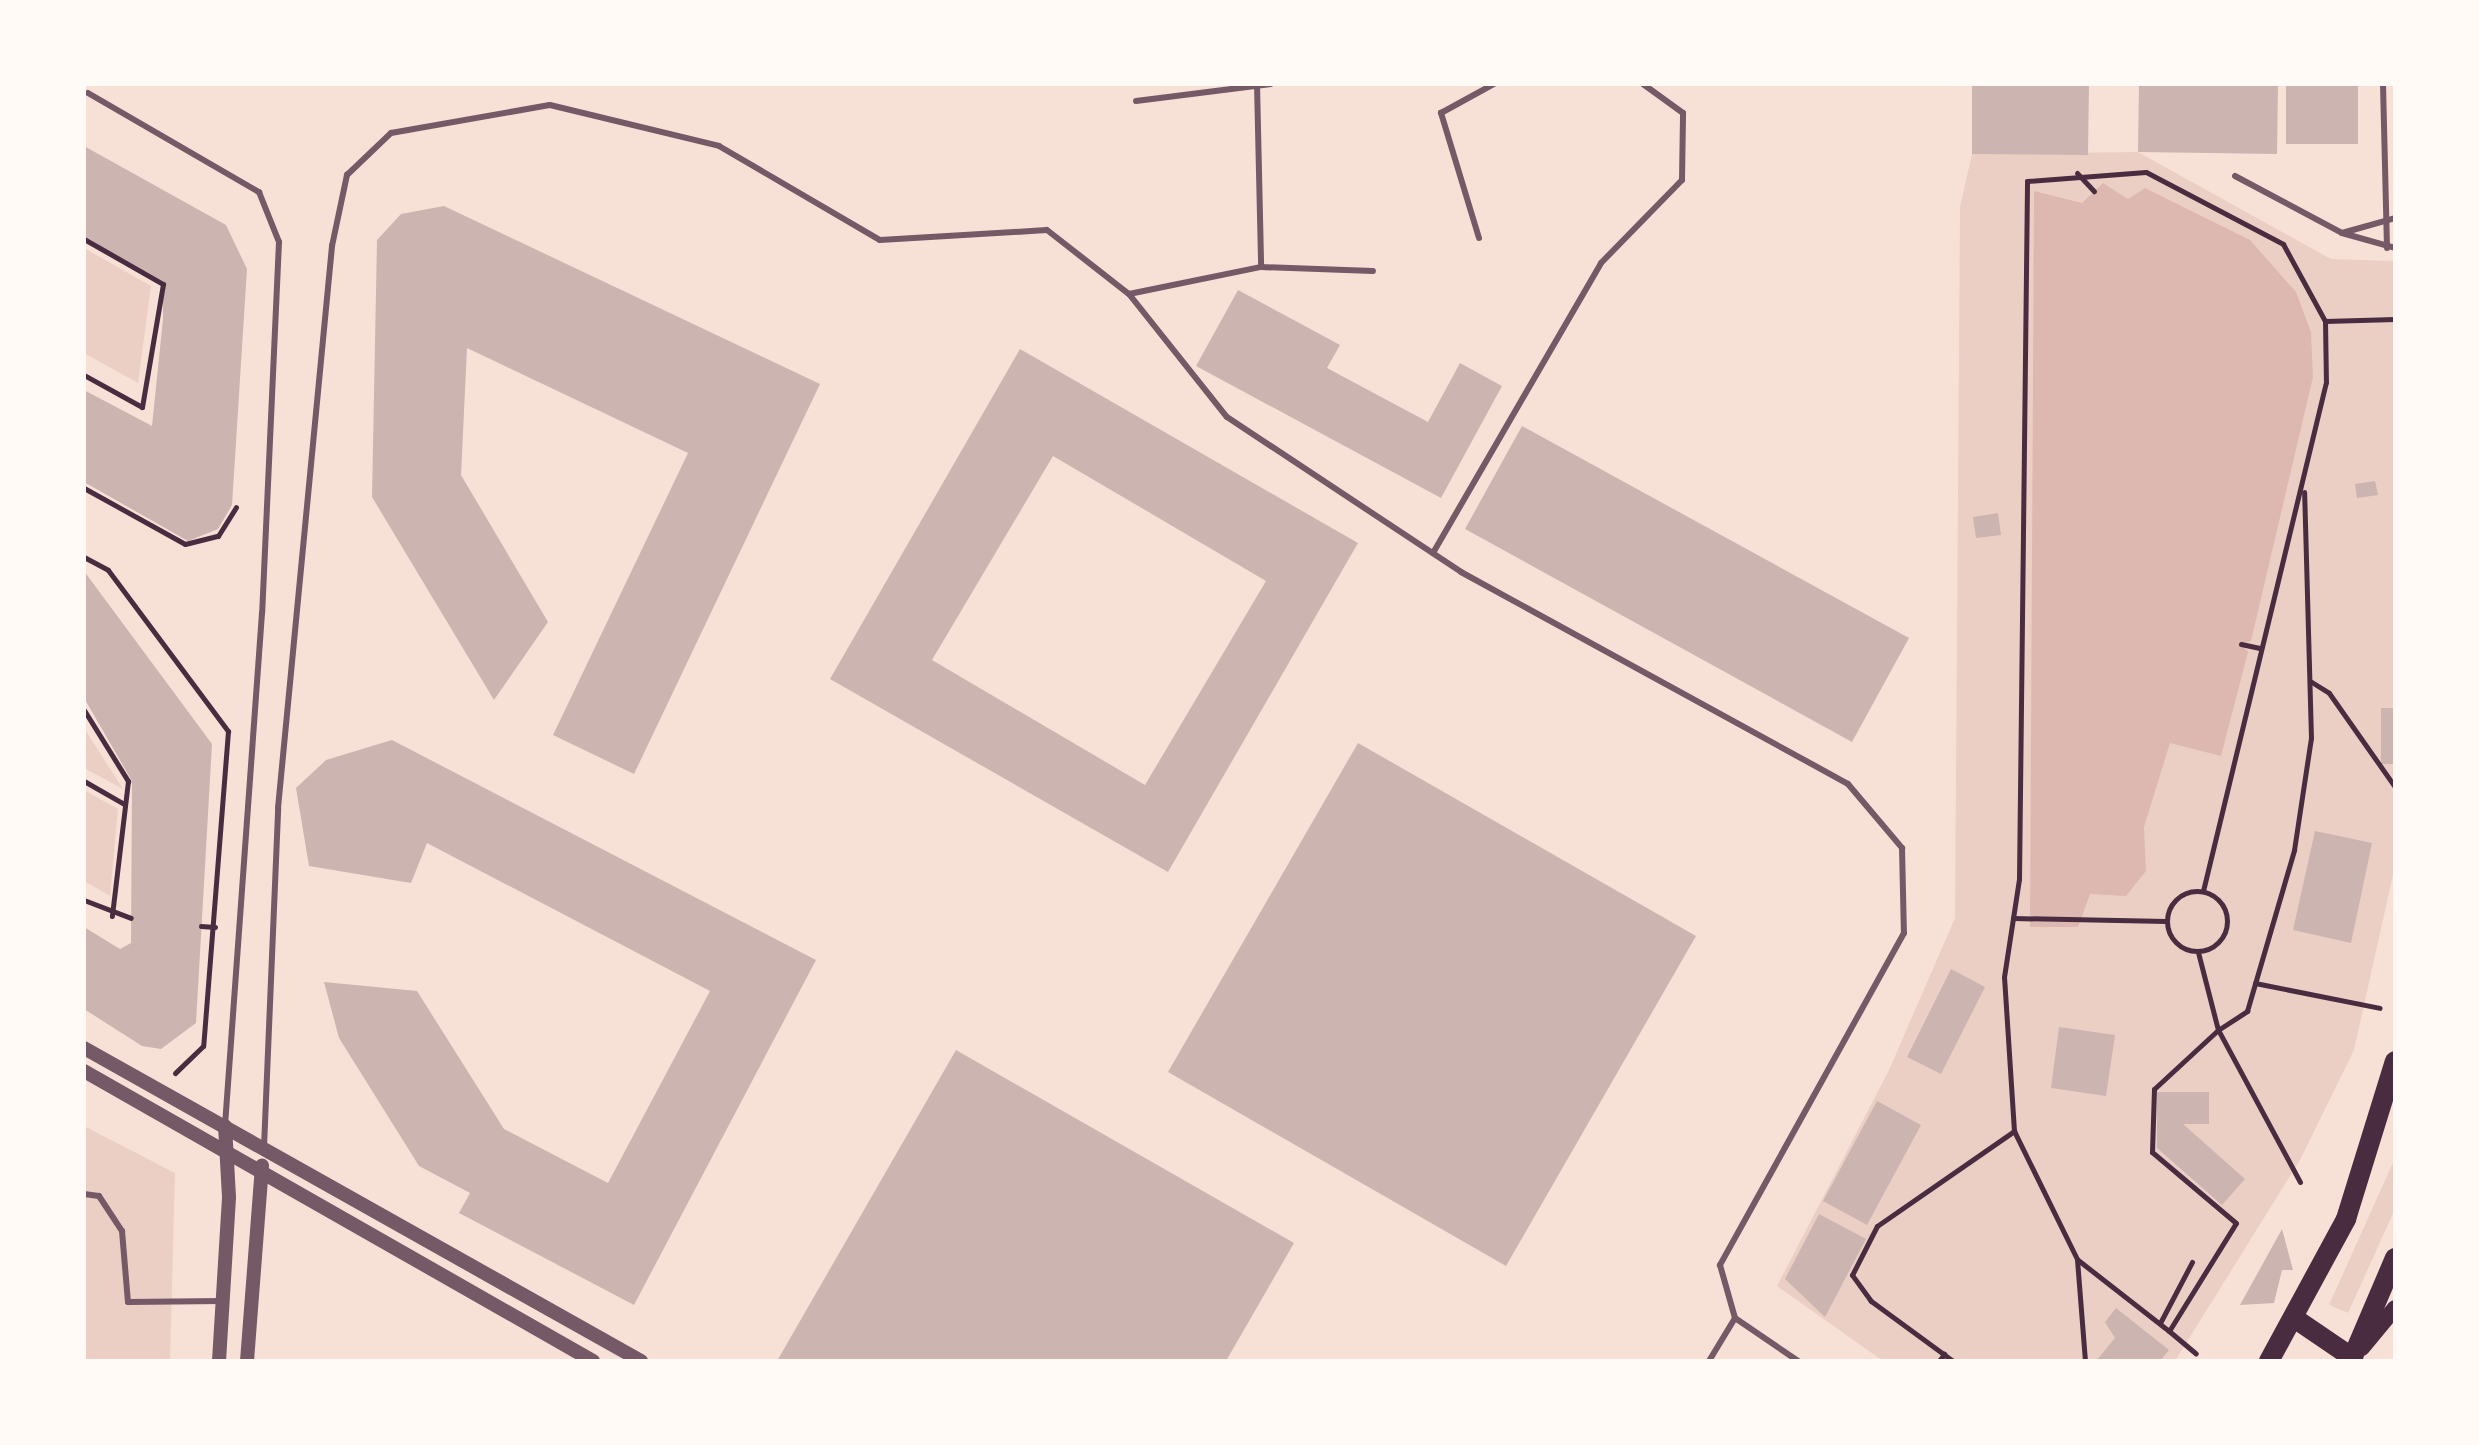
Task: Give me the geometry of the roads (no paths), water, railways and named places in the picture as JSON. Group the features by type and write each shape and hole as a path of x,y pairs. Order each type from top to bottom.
{"main road":[{"path":"2269,1361 2297,1320 2346,1219 2394,1069"},
{"path":"2352,1360 2395,1258"},
{"path":"2352,1360 2395,1308"},
{"path":"2297,1320 2352,1360"}],"street":[{"path":"84,1048 641,1361"},
{"path":"84,1071 593,1361"},
{"path":"219,1361 227,1151 225,1126"},
{"path":"247,1361 264,1149"}],"lane":[{"path":"1136,101 1271,84"},
{"path":"1479,238 1441,113 1494,84"},
{"path":"1433,553 1601,263 1682,180 1683,113 1643,84"},
{"path":"2383,84 2387,248"},
{"path":"1258,87 1261,267"},
{"path":"88,93 259,192 279,242 263,597 225,1126"},
{"path":"264,1149 278,808 332,246 347,175 391,133 550,105 719,146 880,240 1047,230 1129,294 1227,417 1433,553 1848,784 1902,848 1904,933 1720,1265 1735,1318 1798,1361"},
{"path":"2235,176 2342,233 2395,248"},
{"path":"2342,233 2386,218 2395,218"},
{"path":"1129,294 1261,267 1373,271"},
{"path":"84,1194 99,1196 122,1231 128,1302 223,1301"},
{"path":"1709,1361 1735,1318"}]}
